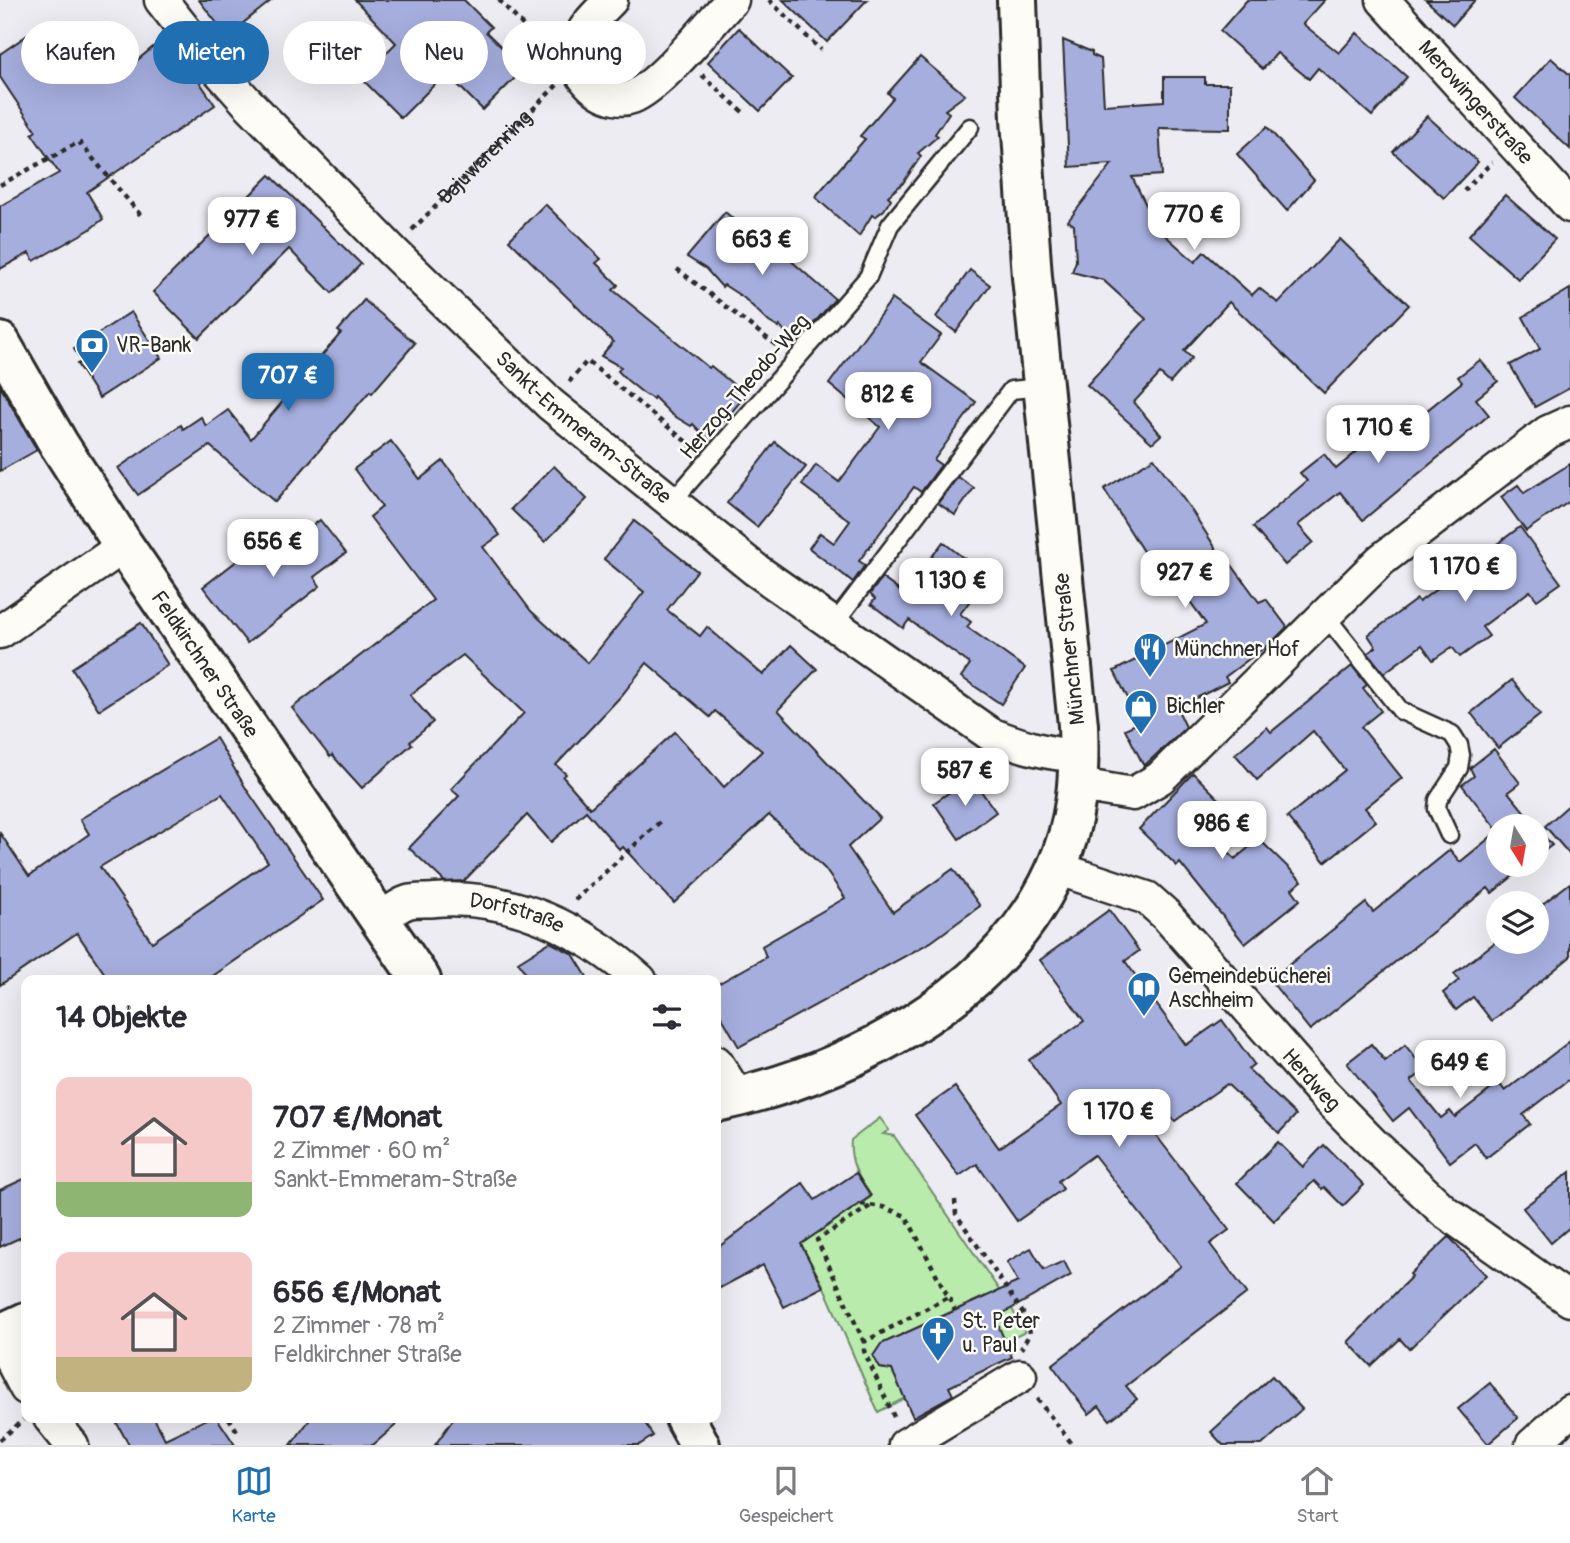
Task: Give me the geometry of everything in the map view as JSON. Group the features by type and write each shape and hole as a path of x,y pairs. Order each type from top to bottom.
{"street":[{"name":"Sankt-Emmeram-Straße","path":"162,0 203,53 246,101 392,251 550,404 671,503 756,570 990,734 1019,745 1065,755 1079,770 1133,794 1160,778 1381,560 1548,432 1570,422"},
{"path":"592,21 611,0"},
{"path":"589,84 607,96 629,99 649,89 732,0"},
{"name":"Münchner Straße","path":"727,1100 799,1080 861,1054 940,1005 979,973 1016,934 1042,897 1056,868 1070,825 1079,770 1075,691 1042,387 1021,119 1017,0"},
{"name":"Merowingerstraße","path":"1383,0 1570,206"},
{"name":"Feldkirchner Straße","path":"0,342 58,443 124,546 418,975"},
{"path":"0,632 124,546"},
{"name":"Herdweg","path":"1056,868 1147,898 1166,915 1321,1091 1371,1143 1444,1211 1570,1300"},
{"name":"Dorfstraße","path":"380,920 407,902 463,898 509,906 557,923 614,957 634,975"},
{"path":"721,1079 727,1100"},
{"path":"21,1325 0,1336 21,1378"},
{"path":"900,1432 1020,1376"},
{"path":"1532,1445 1570,1411"},
{"path":"54,1423 72,1445"},
{"path":"688,1423 700,1445"}],"lane":[{"name":"Herzog-Theodo-Weg","path":"671,503 868,277 890,225 970,127"},
{"path":"834,624 1011,390 1042,387"},
{"path":"1325,615 1401,712 1452,734 1459,745 1459,768 1438,800 1437,809 1449,835"}],"path":[{"path":"499,0 519,21"},
{"path":"769,0 821,50"},
{"path":"680,55 745,114"},
{"name":"Bajuwarenring","path":"392,251 558,84"},
{"path":"0,185 79,142 143,218"},
{"path":"1464,191 1512,142"},
{"path":"677,269 795,360"},
{"path":"550,404 587,361 709,460"},
{"path":"587,889 662,820"},
{"path":"956,1200 956,1214 1027,1319 1030,1333 1025,1345 1012,1361 1020,1376 1073,1445"},
{"path":"861,1204 883,1207 906,1216 955,1310"},
{"path":"872,1205 817,1240 864,1342 864,1351 900,1432"},
{"path":"864,1342 948,1297"},
{"path":"0,1440 21,1421"},
{"path":"232,1423 237,1431"}],"green space":[{"path":"880,1118 889,1130 883,1134 894,1136 1025,1332 1005,1342 985,1296 881,1344 873,1356 880,1368 892,1370 905,1398 878,1412 824,1287 801,1244 871,1197 853,1163 851,1140"}],"building":[{"path":"199,0 272,0 246,21 215,21"},
{"path":"355,0 464,0 485,21 400,21 400,84 435,84 401,118 367,84 386,84 386,53 396,43 386,33 386,21 375,21"},
{"path":"783,0 867,0 827,42"},
{"path":"1247,0 1325,0 1303,24 1339,53 1357,33 1407,77 1372,116 1318,68 1309,79 1277,53 1263,69 1220,31"},
{"path":"1426,0 1475,0 1453,25"},
{"path":"739,28 792,78 760,111 708,62"},
{"path":"488,34 502,48 502,84 509,84 483,110 457,84 488,84"},
{"path":"21,40 21,84 139,84 139,59 153,47 153,84 201,84 215,105 87,192 103,219 89,230 34,261 29,253 0,269 0,206 59,173 32,134 36,131 0,77 0,54"},
{"path":"1063,40 1092,52 1092,55 1101,59 1104,105 1164,101 1164,77 1205,77 1205,84 1230,84 1230,129 1159,128 1162,175 1132,177 1158,229 1195,262 1204,252 1252,295 1259,288 1278,303 1340,239 1409,305 1324,393 1229,302 1184,351 1192,358 1170,383 1160,374 1134,402 1161,435 1152,443 1087,385 1146,319 1103,280 1072,272 1076,261 1074,225 1068,221 1112,164 1069,167"},
{"path":"920,57 965,95 945,110 949,113 935,134 938,136 918,153 921,156 903,183 888,196 891,199 884,210 875,217 872,215 859,236 815,197 865,139 860,136 893,98 888,93"},
{"path":"1551,58 1570,75 1570,149 1515,98"},
{"path":"1427,116 1478,162 1444,198 1393,152"},
{"path":"1267,127 1314,180 1287,211 1237,154"},
{"path":"270,175 361,264 332,293 289,249 199,338 153,292"},
{"path":"1505,195 1555,239 1518,279 1469,235"},
{"path":"545,204 601,259 596,263 618,285 613,290 746,395 708,440 693,424 691,426 671,414 654,397 653,399 643,393 627,380 618,371 621,367 601,356 613,342 509,240"},
{"path":"725,212 761,242 765,238 835,299 796,344 780,326 779,328 769,322 744,298 724,285 722,287 706,269 687,257"},
{"path":"970,270 990,285 956,332 936,317"},
{"path":"1570,289 1570,388 1535,407 1510,365 1540,349 1523,317"},
{"path":"892,299 941,335 921,362 976,402 934,460 941,465 921,492 914,487 859,561 865,565 853,582 809,548 820,533 834,543 850,521 802,485 816,465 839,482 880,427 829,384"},
{"path":"364,300 415,343 275,502 210,446 138,495 118,468 181,425 183,429 201,417 206,426 228,410 251,439 341,333 338,331"},
{"path":"131,312 161,358 99,398 77,364 82,362 74,349"},
{"path":"1480,360 1498,381 1476,399 1489,415 1363,520 1340,492 1298,525 1313,542 1285,565 1253,527 1307,481 1300,473 1324,454 1336,469 1383,430 1391,439 1462,382 1458,377"},
{"path":"0,386 37,450 0,471"},
{"path":"391,441 420,479 443,461 500,535 483,547 531,611 588,663 644,592 604,559 634,521 697,571 667,610 700,636 707,627 763,675 791,645 817,669 778,710 880,818 848,847 893,912 953,869 980,906 931,942 739,1047 721,1016 721,982 766,957 762,946 845,898 825,869 769,815 674,903 623,847 620,850 586,811 551,842 527,815 464,881 445,882 409,848 459,796 451,789 524,713 463,655 410,695 433,722 362,788 332,755 330,757 292,708 433,600 370,517 382,507 354,469","holes":["647,663 710,717 715,711 762,751 724,787 675,732 590,808 563,777 566,774 556,765 622,695"]},
{"path":"775,442 806,467 757,527 727,503"},
{"path":"1154,458 1220,555 1223,553 1259,602 1266,599 1287,627 1273,641 1225,677 1228,682 1177,708 1186,727 1144,766 1125,729 1140,722 1114,671 1206,624 1179,586 1169,593 1104,489"},
{"path":"1570,464 1570,501 1526,531 1501,497 1518,485 1524,493"},
{"path":"554,466 587,499 545,542 511,509"},
{"path":"958,477 974,488 955,515 938,503"},
{"path":"320,520 346,553 314,577 320,586 247,643 203,587 277,530 288,545"},
{"path":"1520,527 1561,583 1537,600 1530,591 1482,627 1489,636 1460,657 1452,647 1433,660 1422,645 1384,673 1368,653 1376,647 1368,635 1417,599 1419,602"},
{"path":"943,542 988,577 960,614 971,622 967,627 1025,668 1001,704 961,677 970,664 909,620 903,628 871,604 875,599 870,594 882,578 904,594"},
{"path":"141,623 168,665 99,710 72,668"},
{"path":"1352,666 1367,685 1363,688 1381,711 1361,727 1402,778 1365,808 1376,821 1325,862 1287,817 1345,770 1313,731 1257,780 1235,754 1267,727 1271,732"},
{"path":"1512,680 1540,715 1498,748 1471,713"},
{"path":"216,738 247,790 323,900 214,975 106,975 77,933 0,985 0,833 29,876 89,834 80,819","holes":["222,794 268,862 152,942 100,867"]},
{"path":"1494,749 1520,783 1508,792 1526,814 1486,816 1462,785 1474,776 1470,768"},
{"path":"1193,773 1228,808 1206,831 1235,859 1259,839 1302,881 1292,889 1300,900 1245,944 1180,863 1177,866 1139,829"},
{"path":"971,777 996,812 959,839 934,803"},
{"path":"1570,804 1570,855 1549,831 1549,822"},
{"path":"1486,841 1486,877 1512,877 1494,891 1488,888 1310,1030 1270,980 1366,903 1373,912 1450,850 1460,862"},
{"path":"1570,883 1570,957 1492,1021 1473,997 1456,1010 1443,993 1459,980 1454,974 1486,949 1486,954 1549,954 1549,899"},
{"path":"1109,910 1139,951 1125,961 1186,1045 1222,1020 1254,1064 1248,1069 1296,1115 1279,1133 1227,1084 1175,1121 1169,1115 1152,1130 1229,1230 1210,1244 1247,1293 1126,1386 1137,1399 1110,1420 1099,1406 1089,1414 1052,1365 1181,1266 1094,1155 1058,1181 1063,1189 1017,1221 977,1164 959,1176 915,1115 955,1087 999,1148 1061,1105 1029,1060 1084,1021 1040,960"},
{"path":"550,942 573,954 586,975 527,975 518,962"},
{"path":"1570,1041 1570,1079 1523,1115 1530,1124 1486,1158 1475,1143 1450,1162 1409,1108 1393,1121 1347,1063 1371,1044 1385,1061 1405,1045 1425,1070 1411,1081 1441,1118 1450,1111 1455,1117 1499,1083 1505,1091"},
{"path":"1278,1142 1303,1167 1324,1145 1364,1185 1343,1206 1314,1181 1274,1221 1237,1183"},
{"path":"1570,1172 1570,1227 1551,1243 1523,1208"},
{"path":"856,1173 871,1196 801,1244 823,1287 784,1307 763,1265 721,1287 721,1245 803,1183 815,1200"},
{"path":"21,1180 21,1237 0,1247 0,1190"},
{"path":"1449,1237 1486,1275 1409,1349 1400,1339 1371,1366 1348,1342 1412,1276 1410,1274"},
{"name":"St. Peter u. Paul","path":"1031,1248 1044,1270 1064,1261 1071,1275 995,1318 1012,1357 949,1387 953,1395 913,1417 892,1370 880,1368 873,1356 881,1344 1018,1282 1007,1262"},
{"path":"1272,1376 1302,1409 1262,1445 1223,1445 1211,1432"},
{"path":"1490,1383 1518,1418 1488,1444 1458,1409"},
{"path":"117,1423 157,1423 165,1439 199,1423 220,1423 235,1445 129,1445"},
{"path":"307,1423 398,1423 373,1445 291,1445"},
{"path":"450,1423 645,1423 653,1436 639,1445 435,1445"}],"place":[{"name":"VR-Bank","path":"92,375"},
{"name":"Münchner Hof","path":"1150,679"},
{"name":"Bichler","path":"1141,736"},
{"name":"Gemeindebücherei Aschheim","path":"1144,1018"},
{"name":"St. Peter u. Paul","path":"938,1363"}]}
